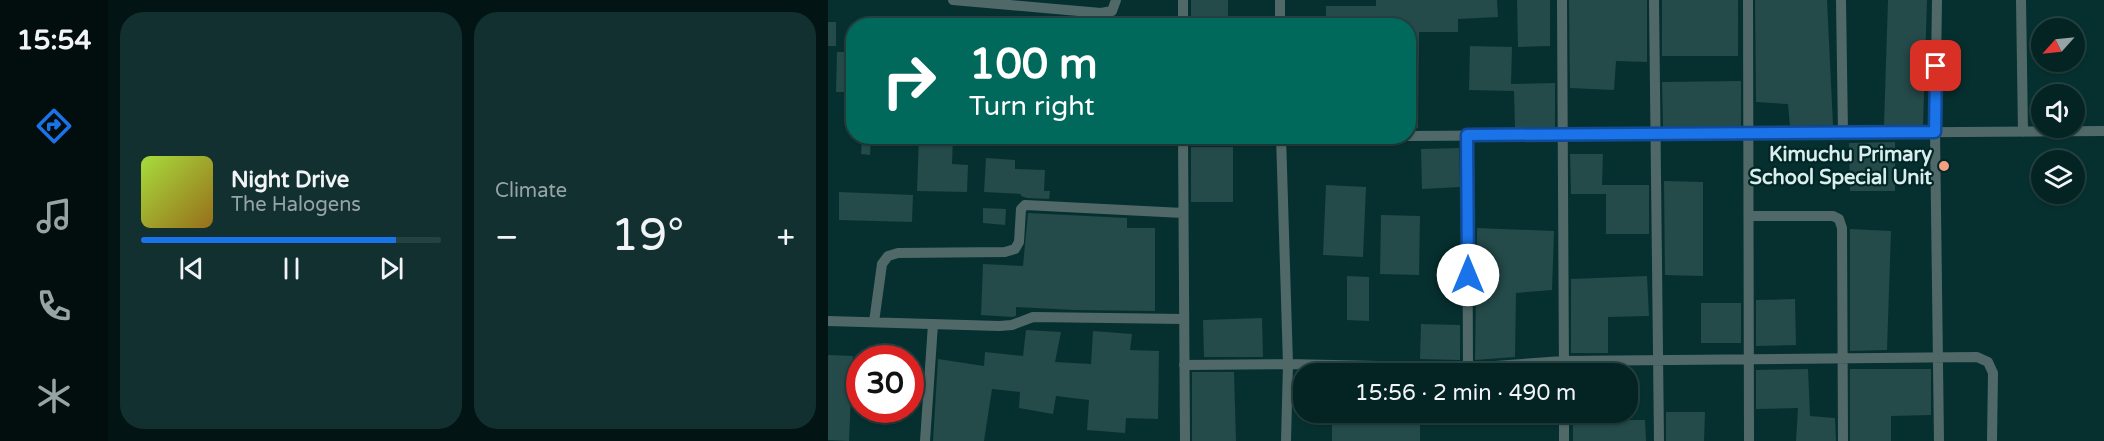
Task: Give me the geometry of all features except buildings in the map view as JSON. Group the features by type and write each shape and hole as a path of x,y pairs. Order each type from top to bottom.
{"street":[{"path":"953,0 1101,12 1112,11 1116,0"},
{"path":"1183,0 1183,18"},
{"path":"1280,0 1280,18"},
{"path":"1562,0 1563,361"},
{"path":"1654,0 1659,441"},
{"path":"1748,0 1749,441"},
{"path":"1841,0 1843,133"},
{"path":"1937,0 1935,132 1939,441"},
{"path":"2021,0 2024,132"},
{"path":"1416,136 2104,131"},
{"path":"1467,135 1468,363"},
{"path":"1183,144 1185,441"},
{"path":"1281,144 1288,364 1286,441"},
{"path":"874,322 882,264 888,256 898,252 1005,252 1015,249 1019,242 1021,209 1025,205 1183,213"},
{"path":"1749,216 1833,216 1839,219 1842,228 1843,441"},
{"path":"828,321 999,326 1012,325 1034,317 1183,319"},
{"path":"926,441 933,324"},
{"path":"1536,363 1977,357 1988,362 1993,373 1992,441"},
{"path":"1184,365 1293,364"},
{"path":"1564,423 1564,441"}],"place":[{"name":"Kimuchu Primary School Special Unit","path":"1944,166"}],"route":[{"path":"1468,275 1467,135 1935,132 1936,66"}]}
